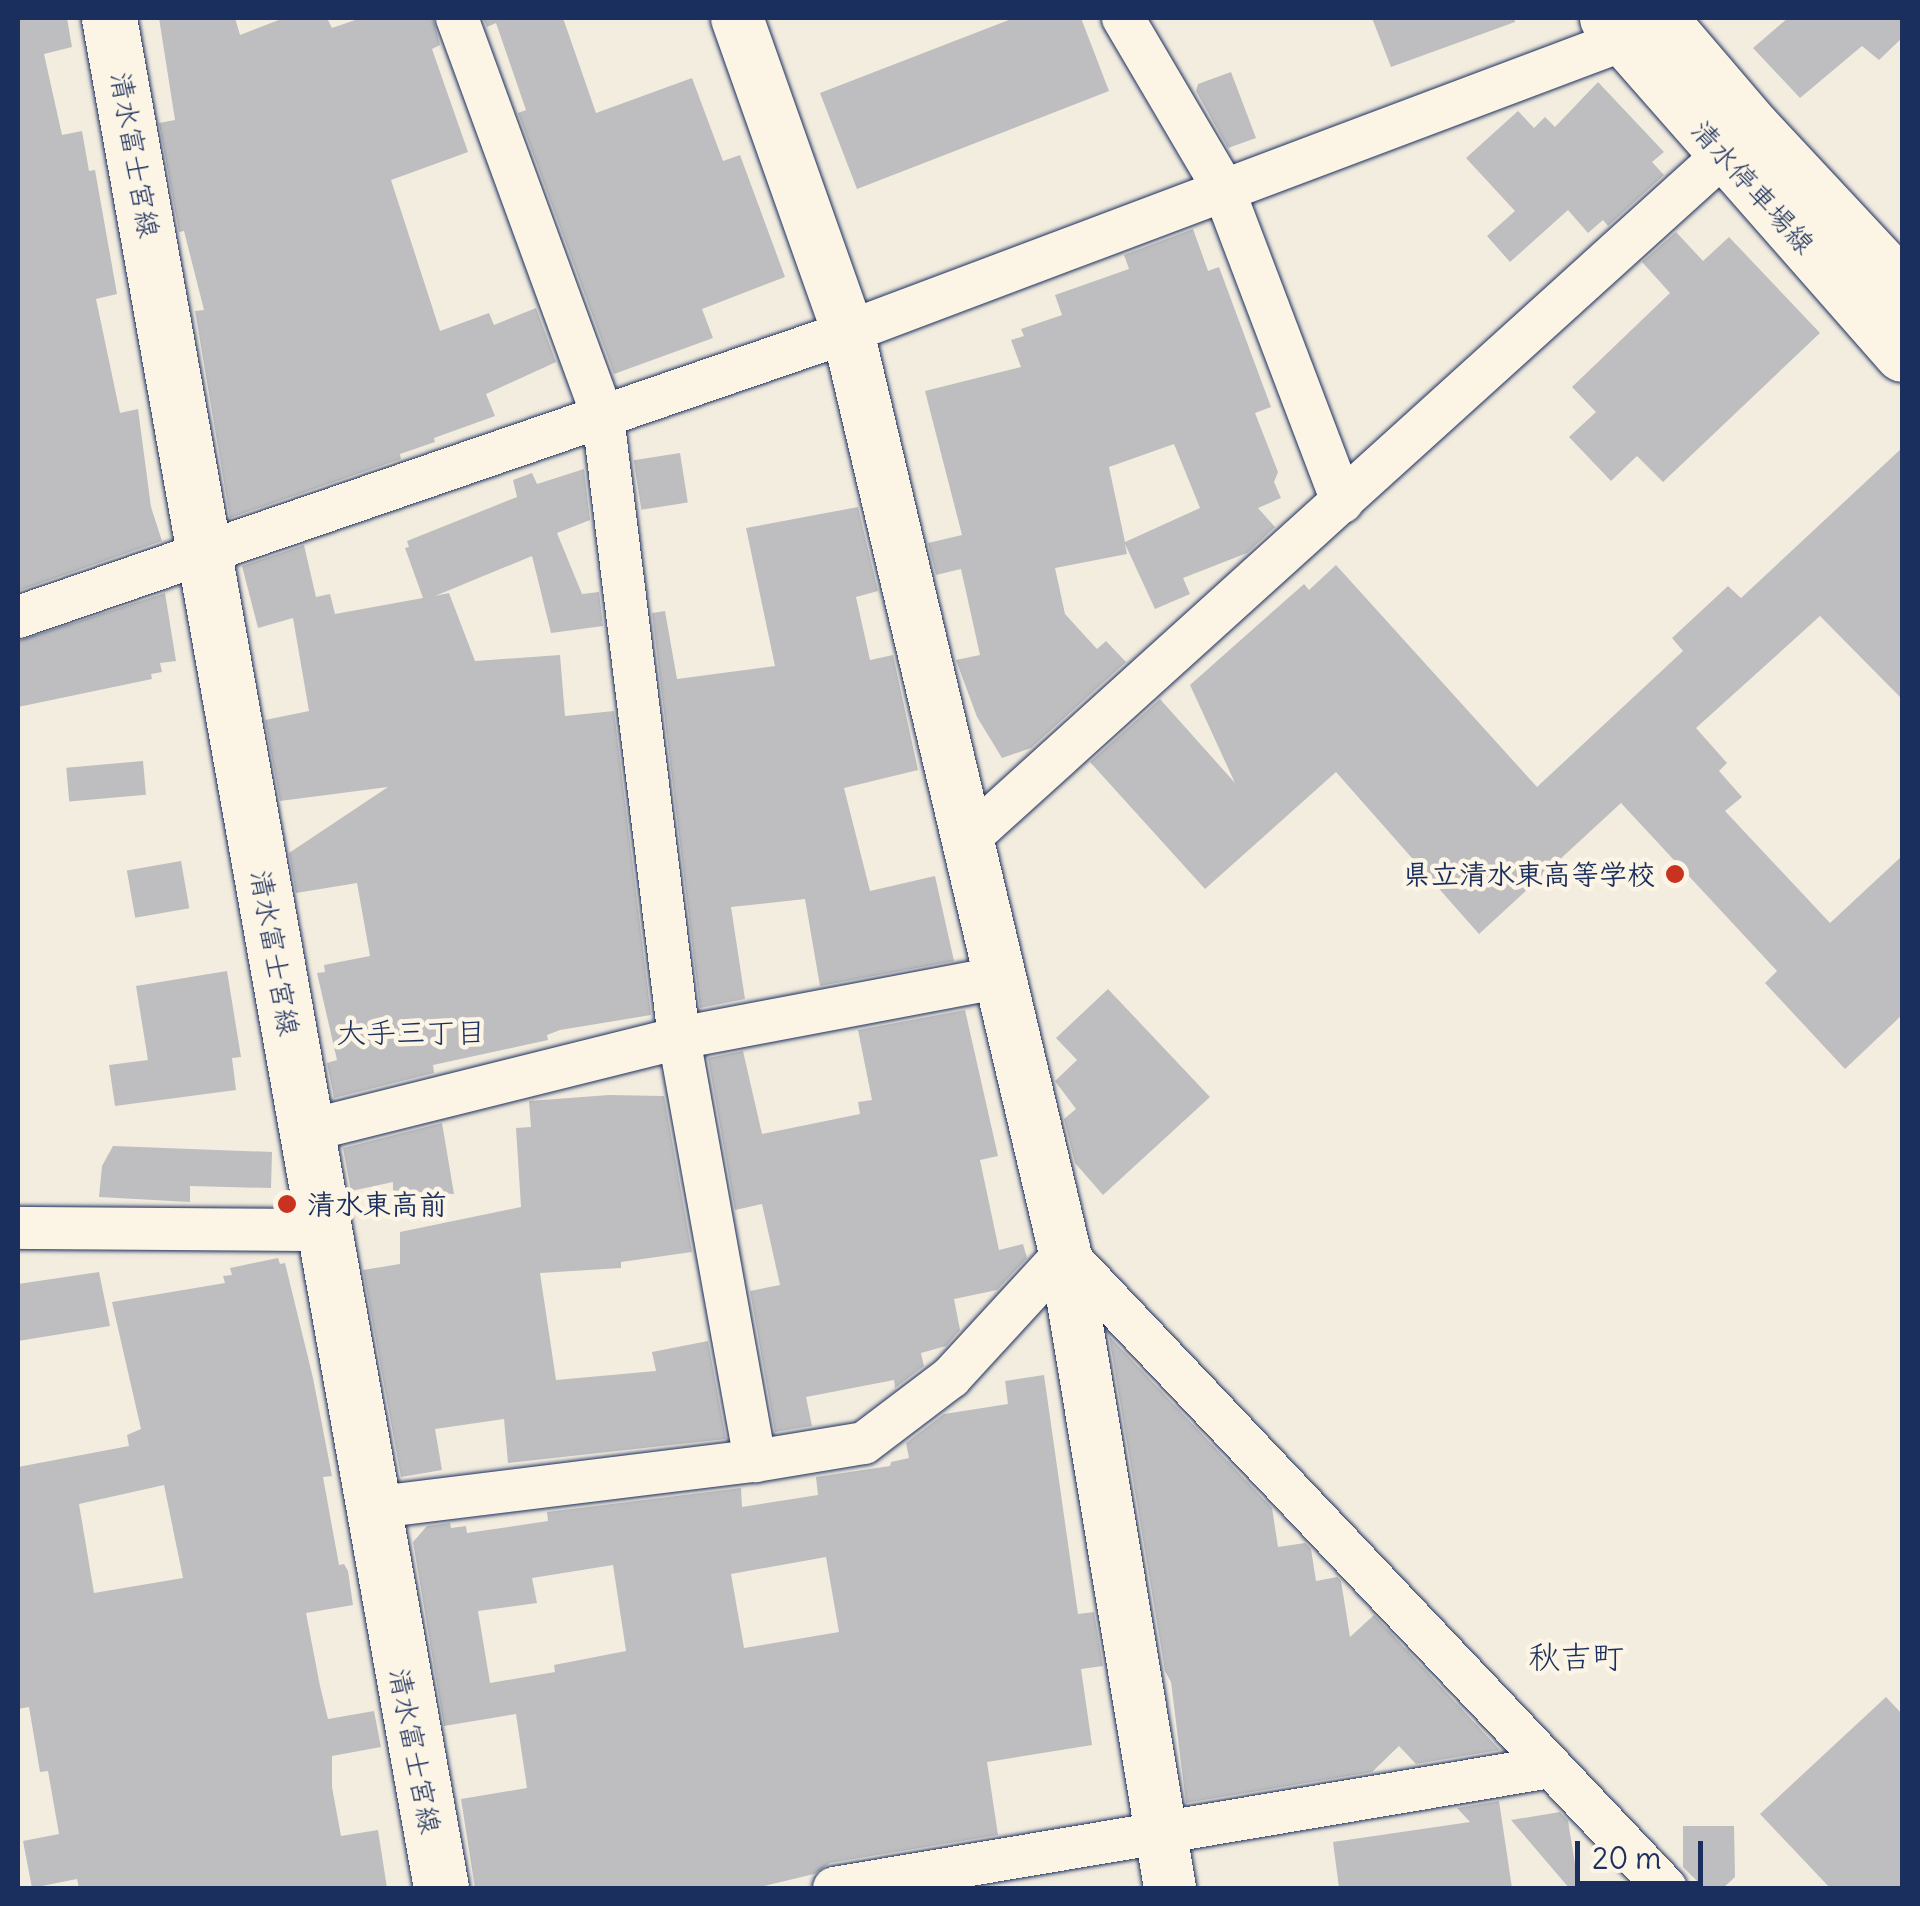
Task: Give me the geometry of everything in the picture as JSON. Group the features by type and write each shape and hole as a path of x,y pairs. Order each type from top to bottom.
{"main road":[{"name":"清水富士宮線","path":"110,18 208,554 370,1508 441,1888"},
{"name":"清水停車場線","path":"1648,23 1902,354"},
{"name":"清水停車場線","path":"1738,142 1902,288"}],"street":[{"path":"457,18 603,417 680,1038 755,1461"},
{"path":"737,18 848,332 1065,1252 1170,1888"},
{"path":"1124,18 1222,188 1342,502"},
{"path":"18,617 848,332 1648,23"},
{"path":"967,840 1738,142"},
{"path":"306,1130 680,1038 998,978"},
{"path":"18,1228 323,1230"},
{"path":"370,1508 755,1461 864,1443 951,1377 1065,1252"},
{"path":"1065,1252 1666,1888"},
{"path":"834,1888 931,1880 1161,1833 1550,1767"}],"building":[{"path":"18,18 67,18 72,47 44,54 62,135 82,131 89,171 95,170 117,294 96,299 120,413 138,409 151,507 162,541 18,591"},
{"path":"159,18 235,18 240,35 284,18 327,18 332,28 361,18 433,18 440,45 432,49 468,152 391,180 440,331 489,313 494,325 536,308 556,362 486,394 495,416 434,438 435,442 400,454 401,459 230,518 195,311 204,310 184,231 179,232 159,123 175,120"},
{"path":"483,18 563,18 596,113 692,78 723,161 740,155 785,277 702,309 713,338 614,374 518,113 526,110 496,23 487,27"},
{"path":"1014,18 1081,18 1109,91 857,189 820,93"},
{"path":"1372,18 1514,18 1515,22 1391,67"},
{"path":"1788,18 1902,18 1902,38 1879,60 1862,46 1800,98 1753,48"},
{"path":"1231,72 1256,138 1228,148 1196,91 1198,84"},
{"path":"1598,82 1664,152 1652,162 1664,175 1608,226 1603,220 1588,233 1568,210 1510,262 1487,236 1515,211 1466,158 1518,111 1534,128 1545,117 1555,127"},
{"path":"1193,229 1208,271 1219,267 1271,407 1255,413 1278,472 1274,482 1281,498 1258,508 1275,527 1247,553 1183,578 1190,594 1155,609 1125,544 1127,554 1055,568 1065,614 1097,649 1106,641 1126,662 1031,748 1002,758 977,717 956,660 980,655 961,569 936,575 928,543 962,535 925,391 1021,367 1011,340 1024,336 1021,329 1062,315 1055,295 1129,269 1124,255","holes":["1174,444 1200,508 1125,542 1109,467"]},
{"path":"1676,232 1703,261 1729,237 1820,333 1663,482 1637,456 1611,481 1569,437 1596,412 1572,387 1670,293 1642,262"},
{"path":"1902,448 1902,699 1820,616 1696,728 1727,763 1719,771 1742,797 1725,811 1830,923 1902,856 1902,1015 1845,1069 1765,983 1777,971 1621,803 1479,934 1336,772 1205,889 1090,762 1160,699 1235,783 1190,685 1304,584 1309,590 1336,565 1537,787 1683,651 1672,638 1728,586 1741,598"},
{"path":"680,453 688,502 641,510 634,460"},
{"path":"584,469 590,520 557,533 582,594 599,592 603,626 551,633 532,556 435,596 449,593 475,661 560,655 565,716 614,711 651,1015 560,1030 547,1035 548,1040 433,1065 434,1073 334,1098 327,1063 337,1060 317,973 325,972 324,965 370,956 357,883 296,893 289,853 388,787 280,801 265,720 309,711 293,618 258,628 242,566 304,545 316,597 330,594 335,614 423,598 405,548 409,547 407,541 517,497 513,480 532,473 537,484"},
{"path":"858,507 878,591 856,597 870,660 893,655 918,770 844,788 870,891 935,876 954,961 820,986 805,899 731,907 745,999 700,1008 652,613 665,611 677,679 775,666 746,528"},
{"path":"165,593 176,661 160,663 162,672 151,674 152,679 18,707 18,641"},
{"path":"143,761 146,795 69,802 66,768"},
{"path":"181,861 189,908 135,918 127,871"},
{"path":"227,971 241,1057 232,1058 236,1090 115,1106 109,1065 148,1060 136,986"},
{"path":"1108,989 1210,1097 1103,1195 1075,1163 1064,1119 1076,1109 1055,1081 1077,1060 1056,1038"},
{"path":"965,1010 998,1156 980,1160 999,1250 1023,1244 1027,1258 997,1290 954,1299 960,1330 946,1346 921,1353 924,1366 895,1388 894,1380 806,1397 812,1426 775,1432 750,1291 780,1285 762,1204 735,1210 708,1058 743,1051 762,1134 860,1114 858,1102 872,1100 858,1030"},
{"path":"609,1095 664,1096 692,1252 621,1262 621,1268 540,1273 556,1380 656,1371 652,1352 708,1341 726,1439 508,1463 504,1419 435,1429 442,1470 401,1477 363,1270 400,1264 400,1232 521,1207 516,1128 531,1127 529,1101"},
{"path":"442,1123 454,1194 393,1191 393,1182 351,1191 343,1148"},
{"path":"113,1146 272,1152 271,1188 190,1186 190,1202 99,1197 102,1166"},
{"path":"278,1258 280,1264 285,1263 332,1476 323,1477 339,1565 344,1564 348,1571 353,1605 306,1613 320,1686 328,1719 374,1711 381,1747 332,1756 332,1787 341,1836 378,1830 387,1888 79,1888 77,1879 32,1888 23,1841 59,1834 48,1771 40,1772 29,1707 18,1709 18,1467 129,1446 127,1435 141,1429 112,1302 225,1283 223,1276 232,1275 230,1268","holes":["164,1485 183,1578 94,1593 79,1504"]},
{"path":"99,1272 110,1326 18,1341 18,1284"},
{"path":"1109,1336 1272,1508 1278,1547 1305,1543 1311,1549 1316,1581 1337,1577 1341,1581 1350,1637 1374,1615 1500,1750 1416,1764 1399,1746 1372,1772 1186,1803 1171,1682 1165,1671"},
{"path":"1044,1375 1078,1614 1094,1612 1103,1666 1081,1669 1092,1745 987,1762 998,1835 830,1863 814,1874 756,1888 475,1888 461,1799 527,1788 516,1714 444,1726 413,1542 427,1526 450,1523 451,1528 466,1526 467,1533 548,1521 547,1512 741,1488 742,1507 818,1495 816,1477 890,1466 891,1462 909,1458 906,1443 944,1414 1008,1404 1005,1381","holes":["826,1557 839,1632 744,1648 731,1574","613,1565 626,1651 554,1665 555,1672 490,1683 478,1611 537,1603 532,1578"]},
{"path":"1886,1697 1902,1714 1902,1888 1830,1888 1760,1814"},
{"path":"1499,1801 1512,1888 1339,1888 1333,1842 1470,1822 1457,1808"},
{"path":"1560,1812 1568,1821 1579,1888 1569,1888 1511,1820"},
{"path":"1683,1826 1734,1826 1735,1877 1723,1888 1704,1888 1683,1867"}],"place":[{"name":"県立清水東高等学校","path":"1675,874"},
{"name":"清水東高前","path":"287,1204"}],"district":[{"name":"大手三丁目","path":"411,1032"},
{"name":"秋吉町","path":"1576,1657"}]}
